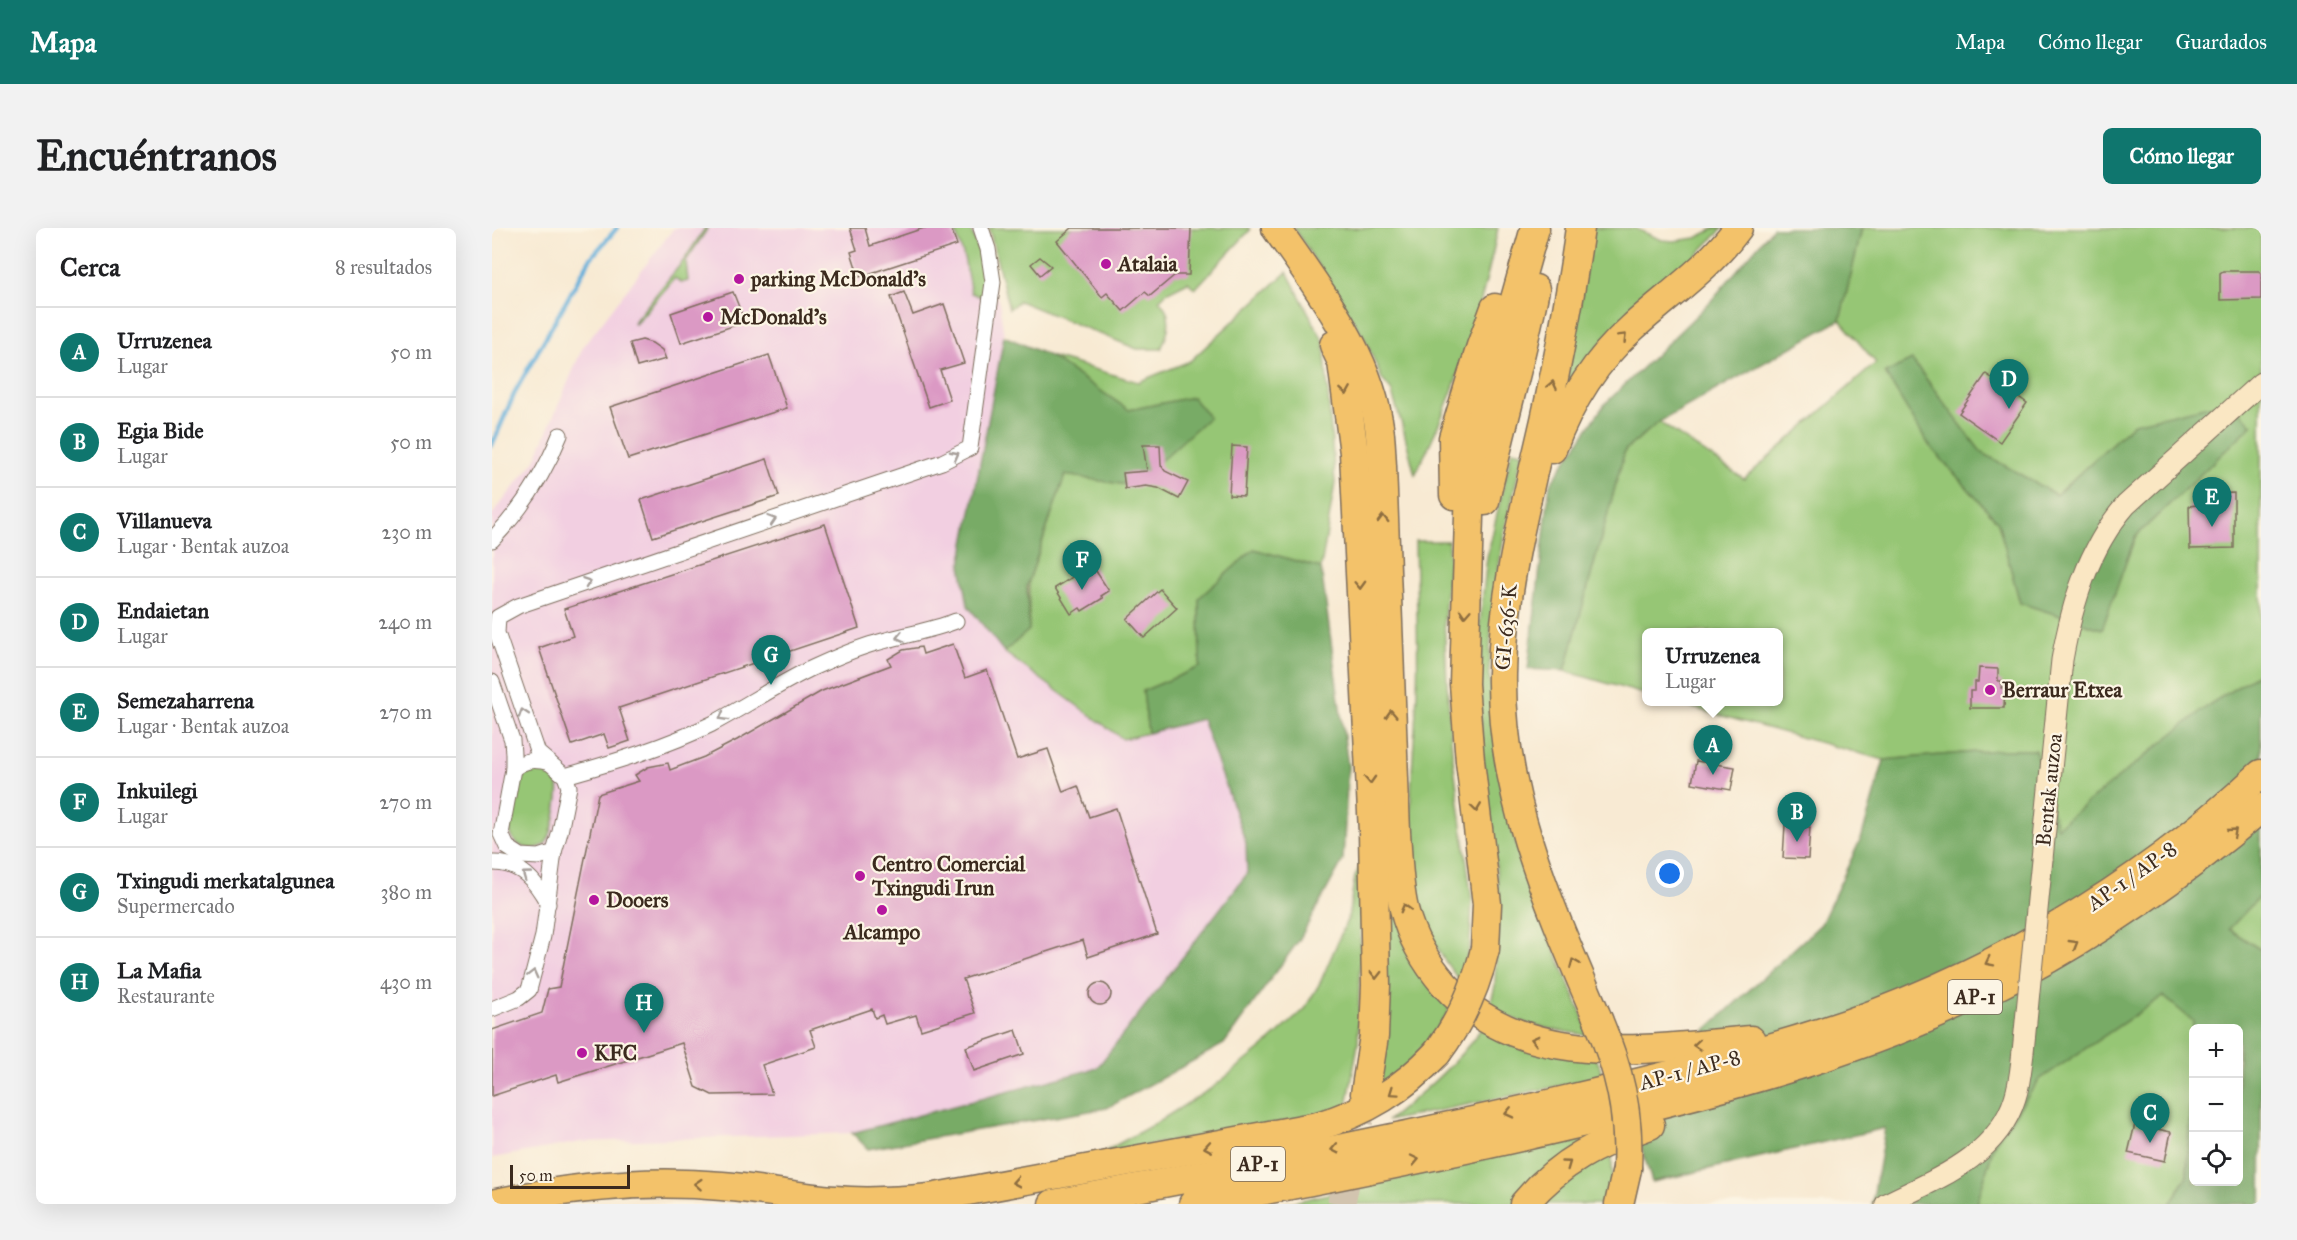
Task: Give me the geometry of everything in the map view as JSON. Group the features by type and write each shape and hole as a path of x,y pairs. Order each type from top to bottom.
{"highway":[{"path":"1265,228 1301,279 1323,318 1342,362 1349,406 1357,504 1376,924 1374,1036 1365,1094"},
{"path":"1276,228 1342,326 1372,395 1378,419 1382,466 1396,832 1401,892 1411,928 1428,962 1451,991 1481,1016 1516,1035 1554,1045 1593,1049 1650,1049 1818,1034"},
{"name":"GI-636-K","path":"1580,228 1571,294 1512,566 1502,676 1505,730 1514,790 1528,847 1614,1061 1625,1103 1627,1169 1619,1204"},
{"path":"1514,790 1515,667 1524,573 1548,460 1561,425 1590,376 1611,349 1630,329 1709,263 1738,228"},
{"name":"GI-636-K","path":"492,1204 570,1190 646,1183 722,1186 868,1202 930,1198 1318,1126 1363,1110 1383,1099 1421,1070 1451,1034 1467,1004 1485,949 1487,904 1470,761 1464,684 1469,555 1477,536 1495,452 1523,353 1538,276 1533,230"},
{"name":"GI-636-K","path":"1469,555 1462,537 1454,497 1453,438 1481,346 1510,269 1533,230"},
{"name":"AP-1 / AP-8","path":"1053,1204 1407,1135 1643,1084 1818,1034 1941,986 2036,938 2125,883 2210,819 2261,774"},
{"name":"AP-1 / AP-8","path":"1193,1204 1323,1180 1546,1132 1686,1098 1854,1048 1997,987 2055,956 2139,903 2192,865 2261,808"},
{"path":"1524,1204 1557,1171 1606,1140 1797,1084 1855,1064 1933,1031 1997,987"}],"main road":[{"name":"Bentak auzoa","path":"1886,1204 1953,1171 1979,1153 1991,1141 2009,1114 2015,1098 2023,1052 2065,641 2074,602 2096,547 2109,525 2126,505 2261,383"}],"street":[{"path":"492,611 518,606 942,462 970,448 993,282 981,228"},
{"path":"492,540 537,483 560,435"},
{"path":"492,1009 519,998 529,990 543,936 554,852 569,787 564,776 538,753 497,633 498,617 518,606"},
{"path":"564,776 645,751 703,728 796,676 841,656 874,643 934,629 956,621"},
{"path":"492,681 512,740 513,769 501,834 507,847 521,856 539,857 554,852"},
{"path":"513,769 521,762 537,759 550,763"},
{"path":"492,863 524,871 532,878 548,904"}],"shaded area":[{"path":"674,228 977,228 1000,307 1004,336 961,565 968,606 1004,652 1123,739 1202,719 1246,843 1247,874 1097,1068 852,1133 581,1142 492,1158 492,515 535,460 583,347"}],"green space":[{"path":"705,228 708,228 686,261 688,281 681,283 675,278 635,324 633,323 684,260"},
{"path":"954,228 970,228 979,253 983,276 984,293 981,297 971,293 964,257"},
{"path":"989,228 1249,228 1250,230 1195,289 1188,282 1166,293 1159,300 1167,311 1169,323 1161,349 1137,349 1019,301 1009,309"},
{"path":"1294,228 1498,228 1475,323 1465,354 1442,416 1415,475 1391,390 1382,379 1364,337"},
{"path":"1592,228 1634,228 1662,240 1674,241 1696,238 1716,228 1723,228 1686,266 1612,330 1566,386"},
{"path":"1773,228 1862,228 1840,320 1659,422 1625,450 1565,671 1528,669 1550,484 1604,405 1710,302"},
{"path":"1862,228 2261,228 2261,672 2210,704 2057,828 2034,750 1999,750 1884,760 1686,706 1783,706 1783,628 1642,628 1642,694 1565,671 1625,450 1659,422 1744,479 1876,363 1840,320","holes":["1912,360 1981,452 2056,495 2134,423 2252,425 2135,537 2102,629 2020,603 1998,522 1929,445"]},
{"path":"1287,272 1324,342 1335,483 1321,568 1254,549 1199,598 1200,667 1143,691 1148,733 1123,739 1004,652 1029,630 1029,581 1065,475 1133,486 1192,397 1129,410 1049,356 1138,382 1190,361"},
{"path":"1004,336 1049,356 1129,410 1192,397 1209,417 1133,486 1065,475 1027,586 1029,630 1004,652 968,606 961,565"},
{"path":"1912,360 1981,452 2056,495 2134,423 2231,401 2252,425 2135,537 2102,629 2020,603 1998,522 1929,445 1885,373"},
{"path":"1512,450 1523,452 1504,534 1492,612 1489,673 1506,804 1525,879 1591,1036 1526,1023 1513,1019 1490,1006 1495,986 1498,885 1482,750 1478,641 1487,557"},
{"path":"1415,541 1448,541 1449,561 1444,620 1447,682 1452,751 1472,901 1470,944 1461,982 1439,951 1424,917 1415,881 1411,843 1418,673"},
{"path":"1254,549 1321,568 1348,766 1343,860 1299,940 1224,1044 1107,1108 868,1149 852,1133 1097,1068 1247,874 1246,843 1202,719 1148,733 1143,691 1200,667 1199,598"},
{"path":"2261,672 2261,895 2229,929 2261,950 2261,1204 2170,1204 2187,1176 2189,1124 2189,1186 2243,1186 2243,1024 2193,1024 2193,1021 2163,996 2039,1080 1994,1144 1977,1204 1872,1204 1885,1128 1652,1182 1638,1136 1706,1030 1821,924 1862,836 1884,760 1999,750 2035,750 2057,827 2210,704"},
{"path":"538,763 556,778 558,801 551,833 544,845 529,848 519,845 514,840 510,820 520,775 526,768"},
{"path":"1362,861 1358,1044 1347,1106 1334,1113 1102,1153 1212,1088 1262,1048 1304,1010 1320,983 1348,918 1355,877"},
{"path":"1386,883 1450,1005 1447,1015 1407,1066 1374,1092"},
{"path":"2261,895 2261,950 2229,929"},
{"path":"2163,996 2193,1020 2193,1024 2189,1024 2187,1176 2170,1204 1977,1204 1994,1144 2039,1080"},
{"path":"1481,1029 1594,1056 1603,1077 1387,1121 1449,1067"},
{"path":"1612,1129 1612,1181 1604,1204 1284,1204"}],"building":[{"path":"850,228 865,228 870,246 924,228 951,228 957,245 859,277 851,252 857,250"},
{"name":"Atalaia","path":"1072,228 1191,228 1189,275 1175,275 1150,296 1145,292 1123,311 1107,293 1102,297 1057,241"},
{"path":"1040,257 1051,266 1040,275 1031,264"},
{"path":"2223,271 2259,271 2261,273 2261,299 2220,300 2220,273"},
{"name":"McDonald's","path":"733,292 745,322 681,343 671,313"},
{"path":"904,292 913,315 944,304 964,363 940,370 950,400 929,407 891,297"},
{"path":"642,340 662,350 666,359 637,367 630,343"},
{"path":"769,355 787,408 628,459 610,407"},
{"path":"1986,374 2027,403 2000,442 1959,413"},
{"path":"1143,445 1160,445 1161,465 1165,471 1188,482 1179,499 1158,488 1146,486 1125,489 1123,473 1147,471"},
{"path":"1232,446 1247,447 1244,496 1229,495"},
{"path":"767,459 779,496 653,537 641,500"},
{"path":"2234,493 2234,548 2190,549 2189,506 2197,505 2196,494"},
{"path":"825,524 859,628 619,708 630,741 609,748 604,734 572,745 539,648 573,636 564,609"},
{"path":"1092,565 1109,591 1101,596 1103,598 1082,611 1080,608 1071,614 1055,588"},
{"path":"1160,589 1177,608 1144,638 1127,619"},
{"name":"Centro Comercial Txingudi Irun","path":"953,644 965,678 987,670 1017,759 1048,749 1063,792 1078,786 1089,817 1116,808 1157,934 1088,957 1083,940 963,979 975,1013 921,1030 916,1015 885,1024 882,1015 875,1018 872,1009 810,1030 816,1047 762,1065 772,1094 712,1095 696,1087 682,1043 558,1082 556,1075 492,1096 492,1030 542,1013 548,989 559,987 598,794 639,781 635,775 648,767 668,763 670,770 704,757 822,691 891,665 888,659 903,650 921,647 923,654"},
{"name":"Berraur Etxea","path":"1979,668 1998,669 1998,681 2002,681 2001,688 2005,688 2004,708 1970,708 1970,691 1975,691"},
{"path":"1696,761 1735,767 1731,790 1692,783"},
{"path":"1785,825 1810,827 1808,859 1783,858"},
{"path":"1100,983 1108,986 1111,994 1108,1002 1100,1005 1092,1002 1089,994 1092,986"},
{"path":"1016,1030 1024,1054 974,1071 966,1047"},
{"path":"2135,1124 2171,1132 2165,1161 2128,1153"}],"waterway":[{"path":"492,445 516,390 590,259 617,228"}],"tunnel":[{"path":"1341,1204 1365,1094"}],"place":[{"name":"Atalaia","path":"1106,264"},
{"name":"parking McDonald's","path":"739,279"},
{"name":"McDonald's","path":"708,317"},
{"name":"Endaietan","path":"2009,409"},
{"name":"Semezaharrena","path":"2212,527"},
{"name":"Inkuilegi","path":"1082,590"},
{"name":"Txingudi merkatalgunea","path":"771,685"},
{"name":"Berraur Etxea","path":"1990,690"},
{"name":"Urruzenea","path":"1713,775"},
{"name":"Egia Bide","path":"1797,842"},
{"name":"Centro Comercial Txingudi Irun","path":"860,876"},
{"name":"Dooers","path":"594,900"},
{"name":"Alcampo","path":"882,910"},
{"name":"La Mafia","path":"644,1033"},
{"name":"KFC","path":"582,1053"},
{"name":"Villanueva","path":"2150,1143"}]}
